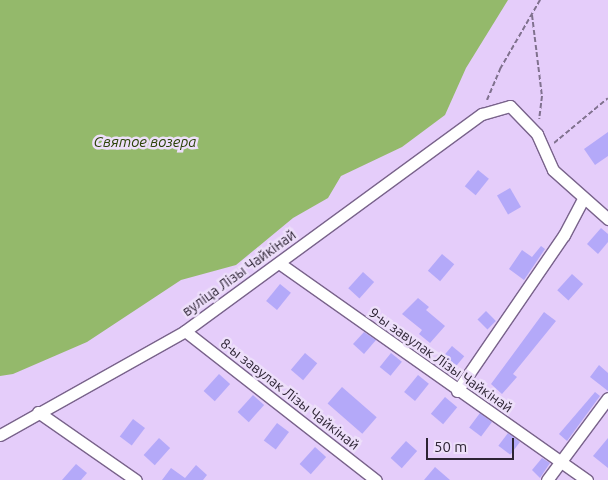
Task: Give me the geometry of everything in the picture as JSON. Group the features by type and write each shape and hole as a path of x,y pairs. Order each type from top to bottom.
{"street":[{"path":"482,114 510,106 537,134 553,170 583,199 608,219"},
{"name":"вуліца Лізы Чайкінай","path":"0,435 185,331 482,114"},
{"path":"457,391 564,235 583,199"},
{"name":"9-ы завулак Лізы Чайкінай","path":"278,263 457,391 587,480"},
{"name":"8-ы завулак Лізы Чайкінай","path":"185,331 376,480"},
{"path":"548,480 608,398"},
{"path":"38,412 136,480"}],"path":[{"path":"482,114 500,69 540,0"},
{"path":"532,15 542,96 537,134"},
{"path":"545,151 608,98"}],"water":[{"name":"Святое возера","path":"0,0 508,0 466,68 445,115 402,147 341,176 328,198 293,218 236,265 181,280 87,342 13,374 0,376"}],"building":[{"path":"608,132 608,156 595,165 584,149"},
{"path":"478,170 489,179 476,195 465,186"},
{"path":"510,188 521,207 508,215 497,196"},
{"path":"601,228 608,234 608,242 598,254 587,244"},
{"path":"541,246 545,249 524,280 509,269 522,250 532,257"},
{"path":"442,254 454,264 440,281 428,271"},
{"path":"363,272 374,282 359,298 348,288"},
{"path":"572,274 583,284 568,300 557,290"},
{"path":"280,284 291,293 277,310 266,301"},
{"path":"418,298 429,307 426,310 445,326 430,343 419,334 422,330 402,314"},
{"path":"486,311 496,321 487,329 478,319"},
{"path":"544,312 556,321 513,374 517,377 502,394 491,384"},
{"path":"364,332 376,340 364,354 353,344"},
{"path":"452,346 464,356 450,373 438,363"},
{"path":"305,353 317,363 303,380 291,370"},
{"path":"391,353 402,362 391,376 380,367"},
{"path":"599,365 608,373 608,391 590,377"},
{"path":"219,374 230,384 215,401 204,391"},
{"path":"418,375 429,384 415,401 404,392"},
{"path":"342,387 377,417 362,434 328,404"},
{"path":"595,392 600,396 567,441 559,434"},
{"path":"253,395 264,405 249,422 238,412"},
{"path":"445,397 457,407 443,424 431,414"},
{"path":"480,413 492,422 481,436 469,427"},
{"path":"133,419 145,428 132,446 120,437"},
{"path":"277,423 289,432 276,450 264,441"},
{"path":"508,433 520,442 510,455 498,446"},
{"path":"159,438 170,448 155,465 144,455"},
{"path":"608,438 608,468 593,456"},
{"path":"406,441 417,451 402,468 391,458"},
{"path":"315,447 326,457 311,474 300,464"},
{"path":"542,458 550,463 540,478 532,470"},
{"path":"76,464 87,473 81,480 62,480"},
{"path":"196,465 207,475 203,480 162,480 171,468 185,478"},
{"path":"435,467 450,480 424,480"}]}
